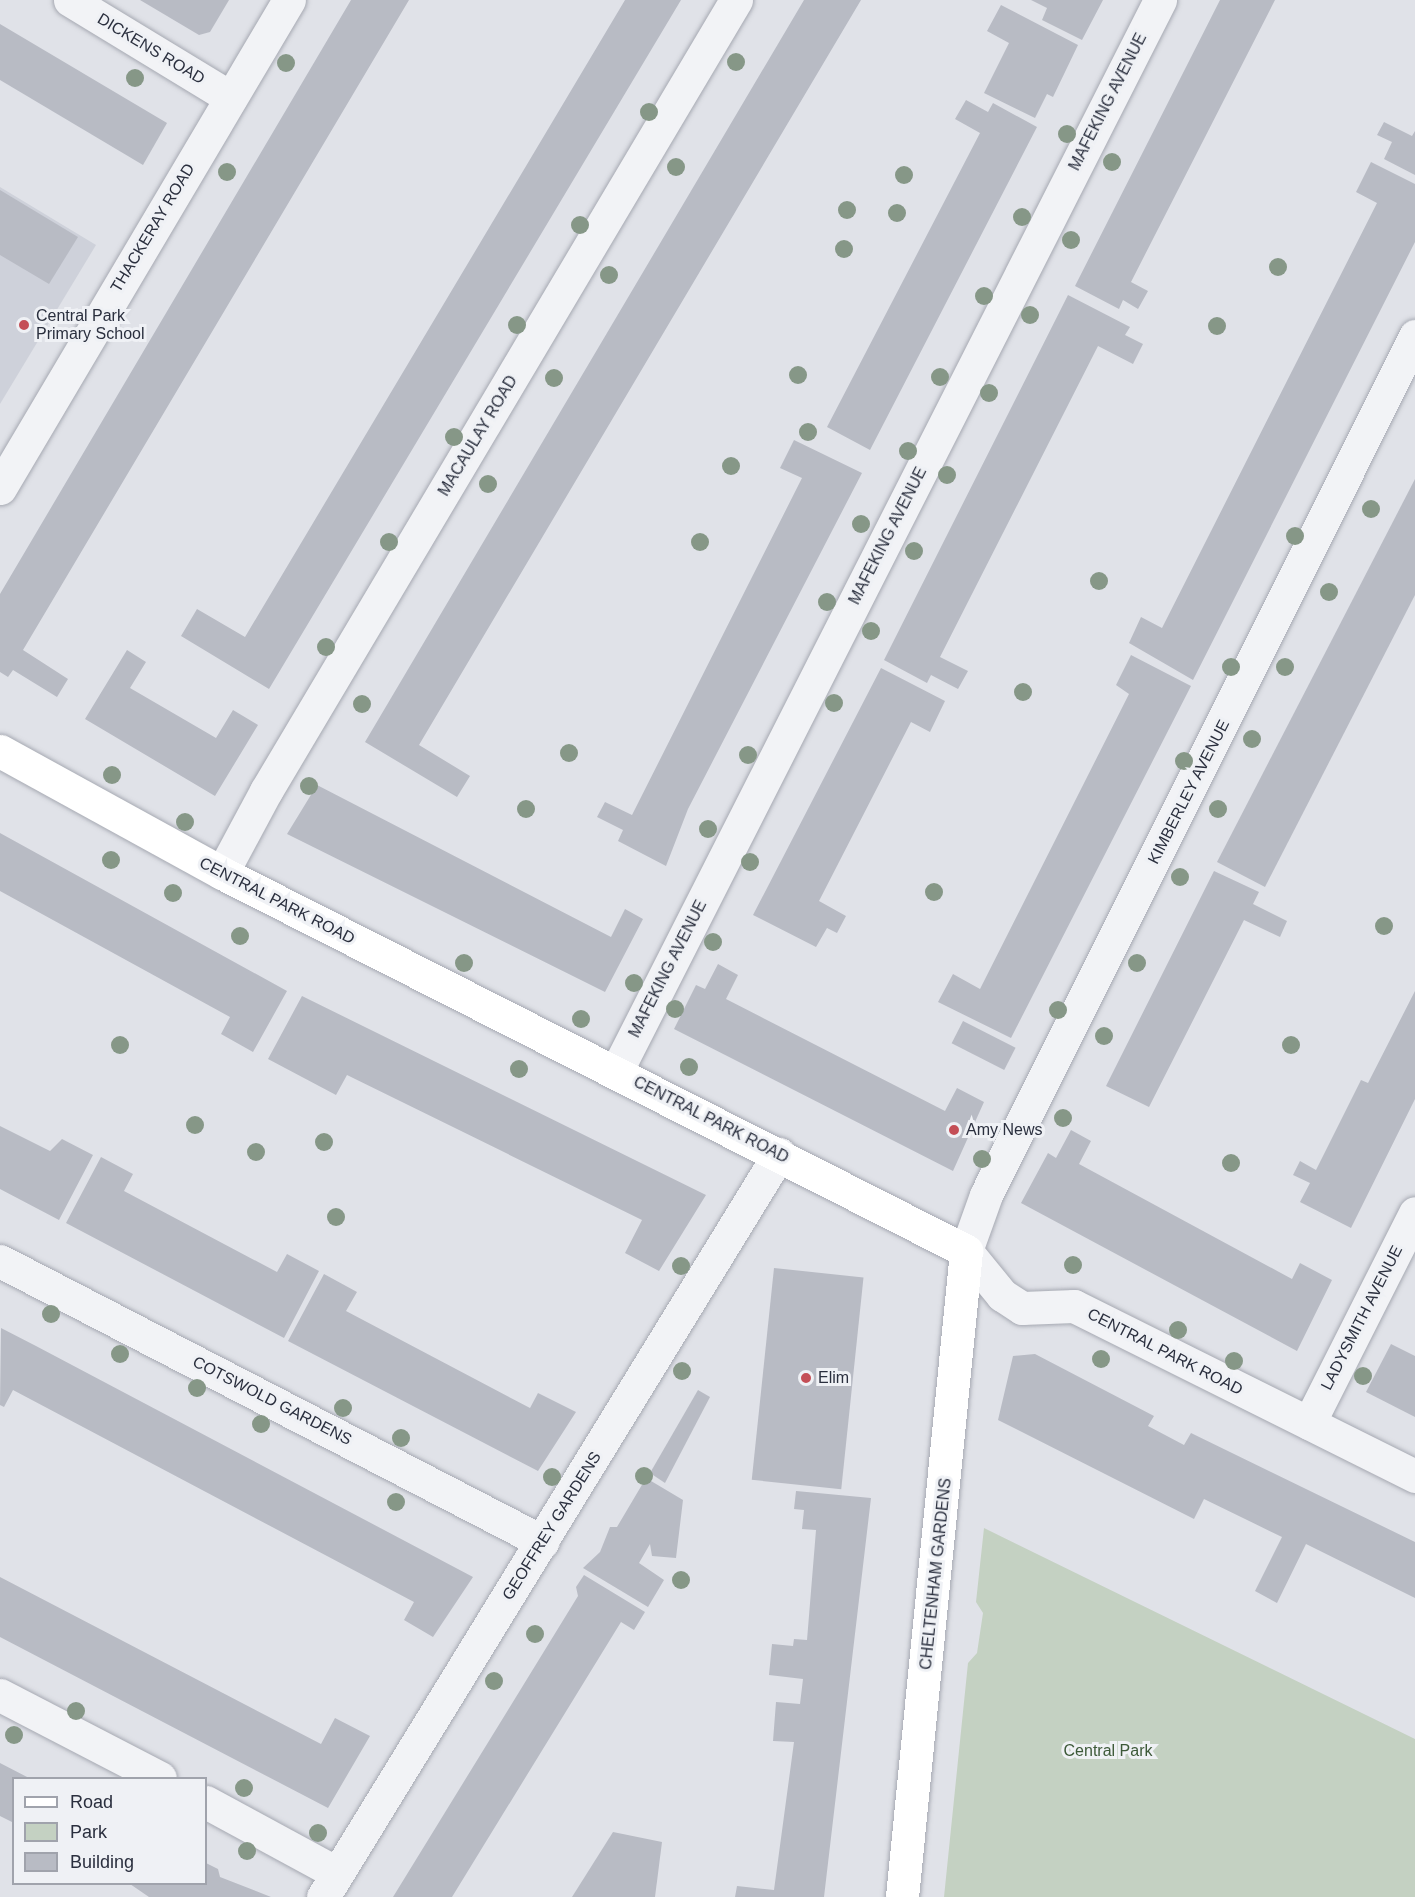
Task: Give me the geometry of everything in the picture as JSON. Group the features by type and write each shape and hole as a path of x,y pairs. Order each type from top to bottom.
{"main road":[{"name":"CENTRAL PARK ROAD","path":"0,751 222,873 966,1251"},
{"name":"CHELTENHAM GARDENS","path":"902,1897 966,1251"}],"street":[{"name":"DICKENS ROAD","path":"70,0 231,98"},
{"name":"THACKERAY ROAD","path":"0,488 289,0"},
{"name":"MACAULAY ROAD","path":"222,873 266,791 736,0"},
{"name":"MAFEKING AVENUE","path":"616,1072 1160,0"},
{"name":"KIMBERLEY AVENUE","path":"966,1251 986,1195 1415,336"},
{"name":"GEOFFREY GARDENS","path":"330,1885 543,1542 779,1154"},
{"name":"LADYSMITH AVENUE","path":"1309,1423 1415,1213"},
{"name":"CENTRAL PARK ROAD","path":"966,1251 1002,1295 1022,1308 1074,1306 1415,1476"},
{"name":"COTSWOLD GARDENS","path":"0,1261 543,1542"},
{"path":"0,1695 155,1777"},
{"path":"207,1803 330,1885"}],"shaded area":[{"name":"Central Park Primary School","path":"0,187 96,245 0,404"}],"green space":[{"name":"Central Park","path":"984,1528 1415,1739 1415,1897 944,1897 968,1663 977,1653 983,1613 976,1602"}],"building":[{"path":"140,0 229,0 210,32 199,35"},
{"path":"351,0 409,0 23,650 68,679 57,697 13,670 8,677 0,672 0,594"},
{"path":"625,0 681,0 269,689 181,636 197,609 245,637"},
{"path":"804,0 861,0 419,745 470,776 457,797 365,742"},
{"path":"1031,0 1103,0 1082,40 1042,20 1047,8"},
{"path":"1220,0 1275,0 1131,282 1148,291 1138,309 1123,300 1119,309 1075,286"},
{"path":"1001,5 1078,45 1053,97 1047,94 1035,118 984,93 1009,43 987,31"},
{"path":"0,24 167,123 143,165 0,80"},
{"path":"966,100 988,112 993,103 1037,127 870,450 827,427 980,133 955,119"},
{"path":"1384,122 1412,136 1415,131 1415,175 1384,159 1392,142 1377,135"},
{"path":"1371,162 1415,184 1415,242 1193,680 1129,643 1141,617 1162,628 1377,203 1356,192"},
{"path":"0,190 78,237 49,284 0,255"},
{"path":"1068,295 1130,327 1125,335 1143,344 1133,364 1098,346 940,657 968,671 958,689 931,675 927,683 884,660"},
{"path":"794,440 862,473 688,809 666,866 618,841 623,830 597,817 605,802 632,815 802,478 780,468"},
{"path":"1415,479 1415,595 1265,887 1217,862"},
{"path":"127,650 146,662 130,688 216,738 233,710 258,725 215,796 85,719"},
{"path":"1131,655 1191,686 1011,1038 938,1002 953,974 980,989 1129,694 1116,685"},
{"path":"881,668 945,701 930,732 911,722 819,901 846,916 837,933 827,928 816,947 753,915"},
{"path":"317,785 611,937 625,909 643,919 605,992 287,834"},
{"path":"0,833 287,991 253,1052 221,1034 230,1017 0,891"},
{"path":"1214,871 1259,892 1253,904 1287,921 1280,937 1244,920 1149,1107 1106,1086"},
{"path":"718,964 738,975 726,999 945,1111 957,1088 984,1102 953,1171 674,1029 696,985 705,989"},
{"path":"1415,991 1415,1099 1351,1228 1300,1202 1310,1183 1293,1175 1300,1161 1316,1170 1361,1080 1368,1083"},
{"path":"302,996 706,1195 659,1271 625,1253 642,1220 347,1075 336,1095 268,1059"},
{"path":"963,1021 1016,1048 1004,1070 952,1043"},
{"path":"0,1126 50,1151 62,1139 93,1155 59,1220 0,1189"},
{"path":"1071,1130 1091,1141 1079,1164 1292,1279 1300,1263 1332,1280 1297,1351 1021,1203 1048,1153 1056,1158"},
{"path":"101,1157 133,1174 124,1191 277,1272 287,1254 319,1271 284,1338 66,1223"},
{"name":"Elim","path":"774,1268 864,1277 841,1489 752,1480"},
{"path":"324,1274 357,1292 346,1311 530,1408 538,1393 576,1412 538,1471 288,1341"},
{"path":"1,1328 473,1577 433,1637 404,1620 414,1602 13,1390 4,1407 0,1405"},
{"path":"1391,1344 1415,1356 1415,1417 1366,1392"},
{"path":"1035,1354 1154,1416 1148,1426 1184,1445 1191,1433 1415,1542 1415,1598 1306,1544 1277,1603 1255,1591 1282,1537 1204,1499 1194,1519 998,1420 1013,1356"},
{"path":"698,1390 710,1397 665,1483 650,1473"},
{"path":"646,1478 683,1500 676,1558 652,1556 650,1544 639,1563 664,1580 648,1607 583,1568 600,1552 610,1527 617,1527"},
{"path":"796,1491 871,1498 824,1897 735,1897 737,1886 774,1890 794,1742 773,1741 776,1702 800,1704 803,1679 769,1675 772,1644 793,1646 794,1639 807,1640 816,1530 802,1529 804,1510 794,1509"},
{"path":"584,1575 645,1612 634,1630 621,1622 452,1897 393,1897 578,1596 576,1587"},
{"path":"0,1577 321,1744 335,1718 370,1736 328,1808 0,1637"},
{"path":"0,1763 27,1777 12,1777 12,1822 0,1816"},
{"path":"613,1832 662,1842 655,1897 572,1897"},
{"path":"207,1864 218,1869 220,1877 271,1897 149,1897 131,1885 207,1885"}],"place":[{"name":"Central Park Primary School","path":"24,325"},
{"name":"Amy News","path":"954,1130"},
{"name":"Elim","path":"806,1378"}]}
